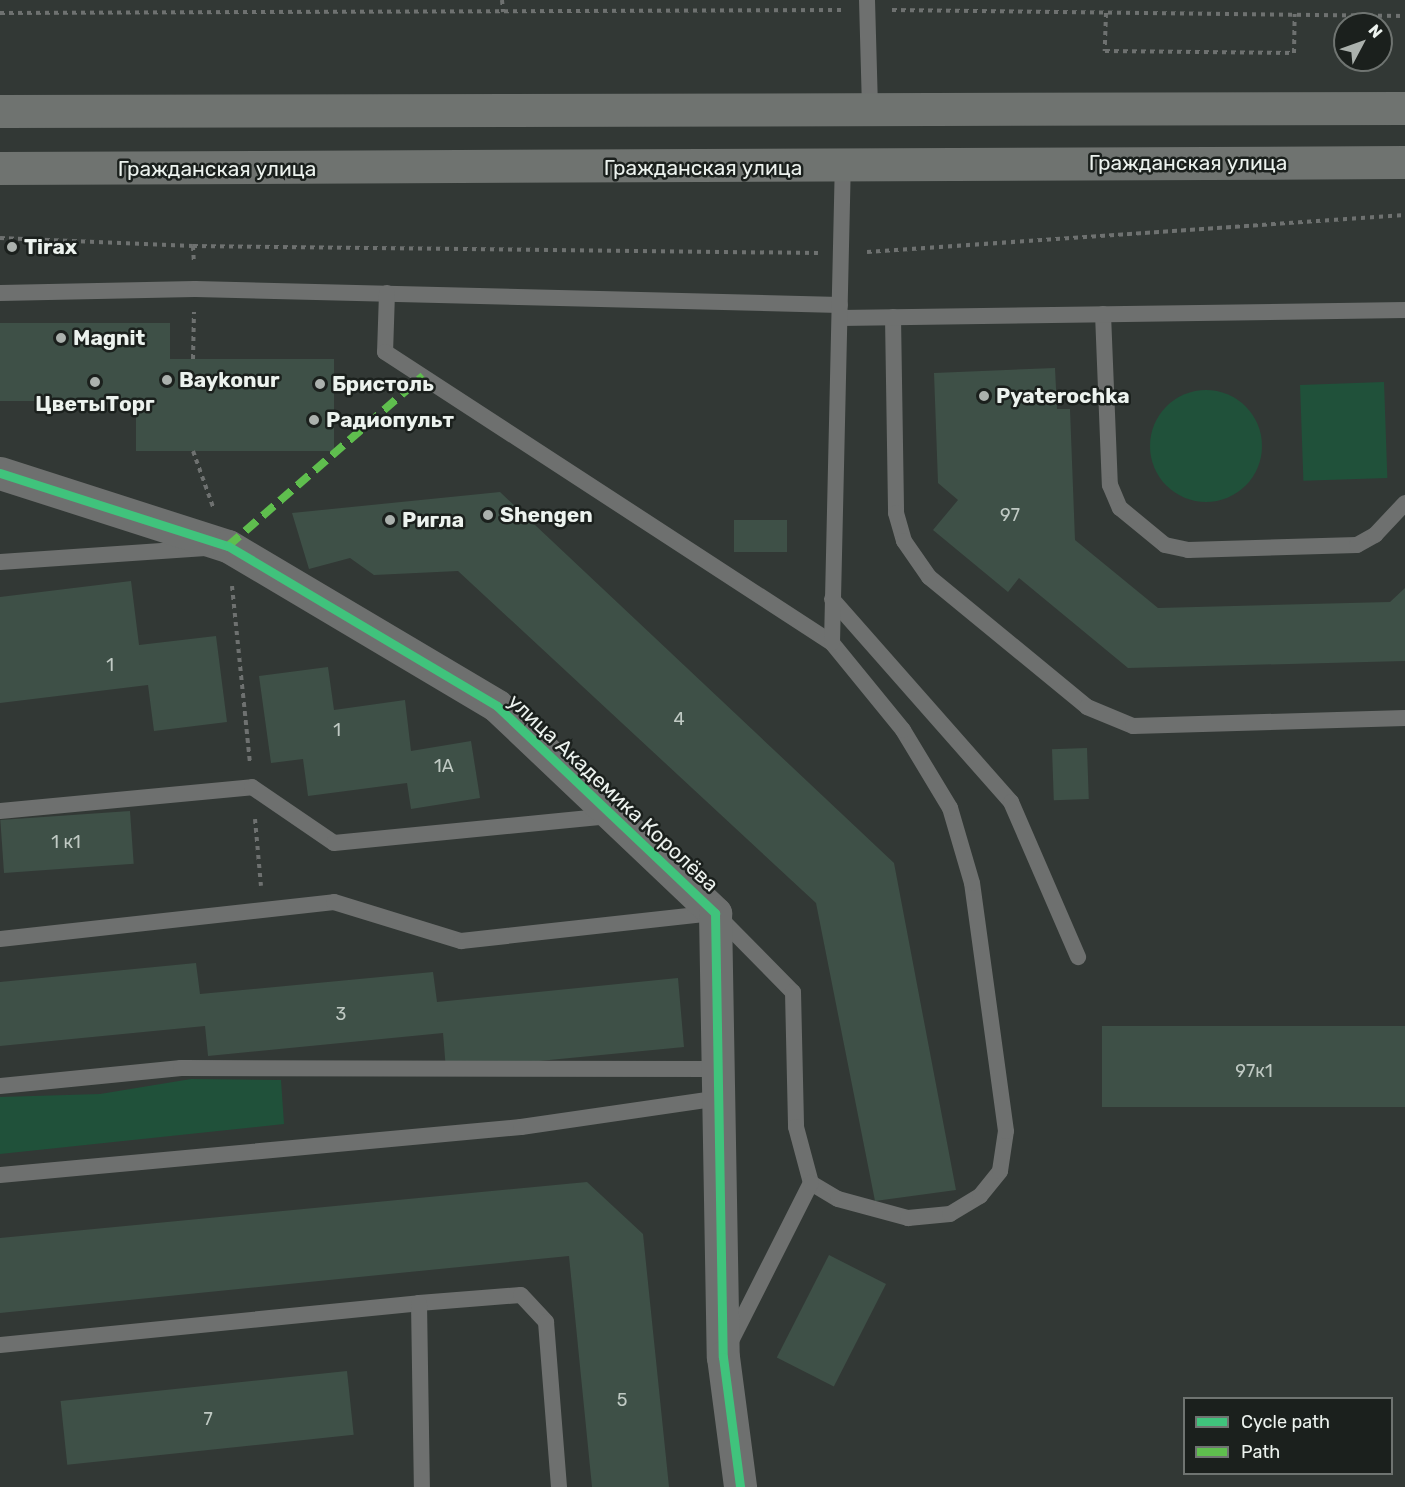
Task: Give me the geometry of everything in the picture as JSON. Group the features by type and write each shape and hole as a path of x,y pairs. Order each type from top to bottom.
{"main road":[{"path":"0,111 1405,108"},
{"name":"Гражданская улица","path":"0,168 843,168 1405,162"}],"street":[{"name":"улица Академика Королёва","path":"0,473 228,546 497,706 610,816 715,913 721,1084 723,1357 740,1487"}],"lane":[{"path":"867,7 870,109"},
{"path":"832,643 843,168"},
{"path":"0,293 387,293 840,311 893,317 1405,310"},
{"path":"387,293 385,351 832,643 903,730 950,808 972,883 1006,1131 1000,1171 980,1196 950,1214 908,1218 838,1199 811,1183"},
{"path":"1103,314 1110,485 1120,508 1165,544 1188,550 1357,544 1375,535 1405,503"},
{"path":"893,317 896,513 904,541 929,577 1087,707 1133,726 1405,718"},
{"path":"0,562 228,546"},
{"path":"832,599 1011,802 1077,957"},
{"path":"0,811 252,787 334,843 610,816"},
{"path":"0,939 334,902 461,941 715,913 793,992 796,1127 811,1183 723,1357"},
{"path":"0,1086 181,1068 721,1084"},
{"path":"0,1175 521,1127 721,1084"},
{"path":"0,1345 521,1295 546,1322 559,1487"},
{"path":"420,1303 422,1487"}],"path":[{"path":"502,0 504,12"},
{"path":"0,13 504,12 867,7 1106,13 1405,16"},
{"path":"1106,13 1105,51 1294,53 1295,14"},
{"path":"0,238 193,246 841,254 1405,215"},
{"path":"193,451 228,546 264,910"}],"green space":[{"path":"1384,382 1387,478 1303,481 1300,385"},
{"path":"1206,390 1228,394 1246,406 1258,424 1262,446 1258,468 1246,486 1228,498 1206,502 1184,498 1166,486 1154,468 1150,446 1154,424 1166,406 1184,394"},
{"path":"191,1079 281,1080 284,1124 0,1154 0,1097 100,1094"}],"building":[{"name":"Baykonur","path":"0,323 170,323 170,359 334,359 334,451 136,451 136,401 0,401"},
{"path":"1055,368 1057,409 1070,409 1075,540 1158,608 1390,602 1405,588 1405,661 1128,668 1019,578 1008,592 933,530 958,500 938,483 934,373"},
{"path":"500,492 894,863 956,1190 875,1201 816,903 458,571 374,575 350,558 309,569 292,513"},
{"path":"734,520 787,520 787,552 734,552"},
{"path":"131,581 139,645 216,636 227,722 154,731 148,685 0,703 0,597"},
{"path":"328,667 334,710 405,700 411,751 471,741 480,798 411,809 407,783 308,796 303,759 271,763 259,676"},
{"path":"1087,748 1089,799 1054,800 1052,749"},
{"path":"130,811 134,864 4,873 0,820"},
{"path":"196,963 200,994 433,972 437,1002 678,978 684,1047 446,1070 443,1033 208,1056 205,1026 0,1046 0,982"},
{"path":"1102,1026 1405,1026 1405,1107 1102,1107"},
{"path":"587,1182 643,1234 669,1487 592,1487 569,1256 0,1313 0,1238"},
{"path":"829,1255 886,1284 834,1387 777,1357"},
{"path":"347,1371 354,1435 67,1465 61,1401"}],"marked path":[{"path":"228,546 423,376"}],"cycle path":[{"path":"0,473 228,546 497,706 715,913 723,1357 740,1487"}],"place":[{"name":"Tirax","path":"12,247"},
{"name":"Magnit","path":"61,338"},
{"name":"Baykonur","path":"167,380"},
{"name":"ЦветыТорг","path":"95,382"},
{"name":"Бристоль","path":"320,384"},
{"name":"Pyaterochka","path":"984,396"},
{"name":"Радиопульт","path":"314,420"},
{"name":"Shengen","path":"488,515"},
{"name":"Ригла","path":"390,520"}]}
